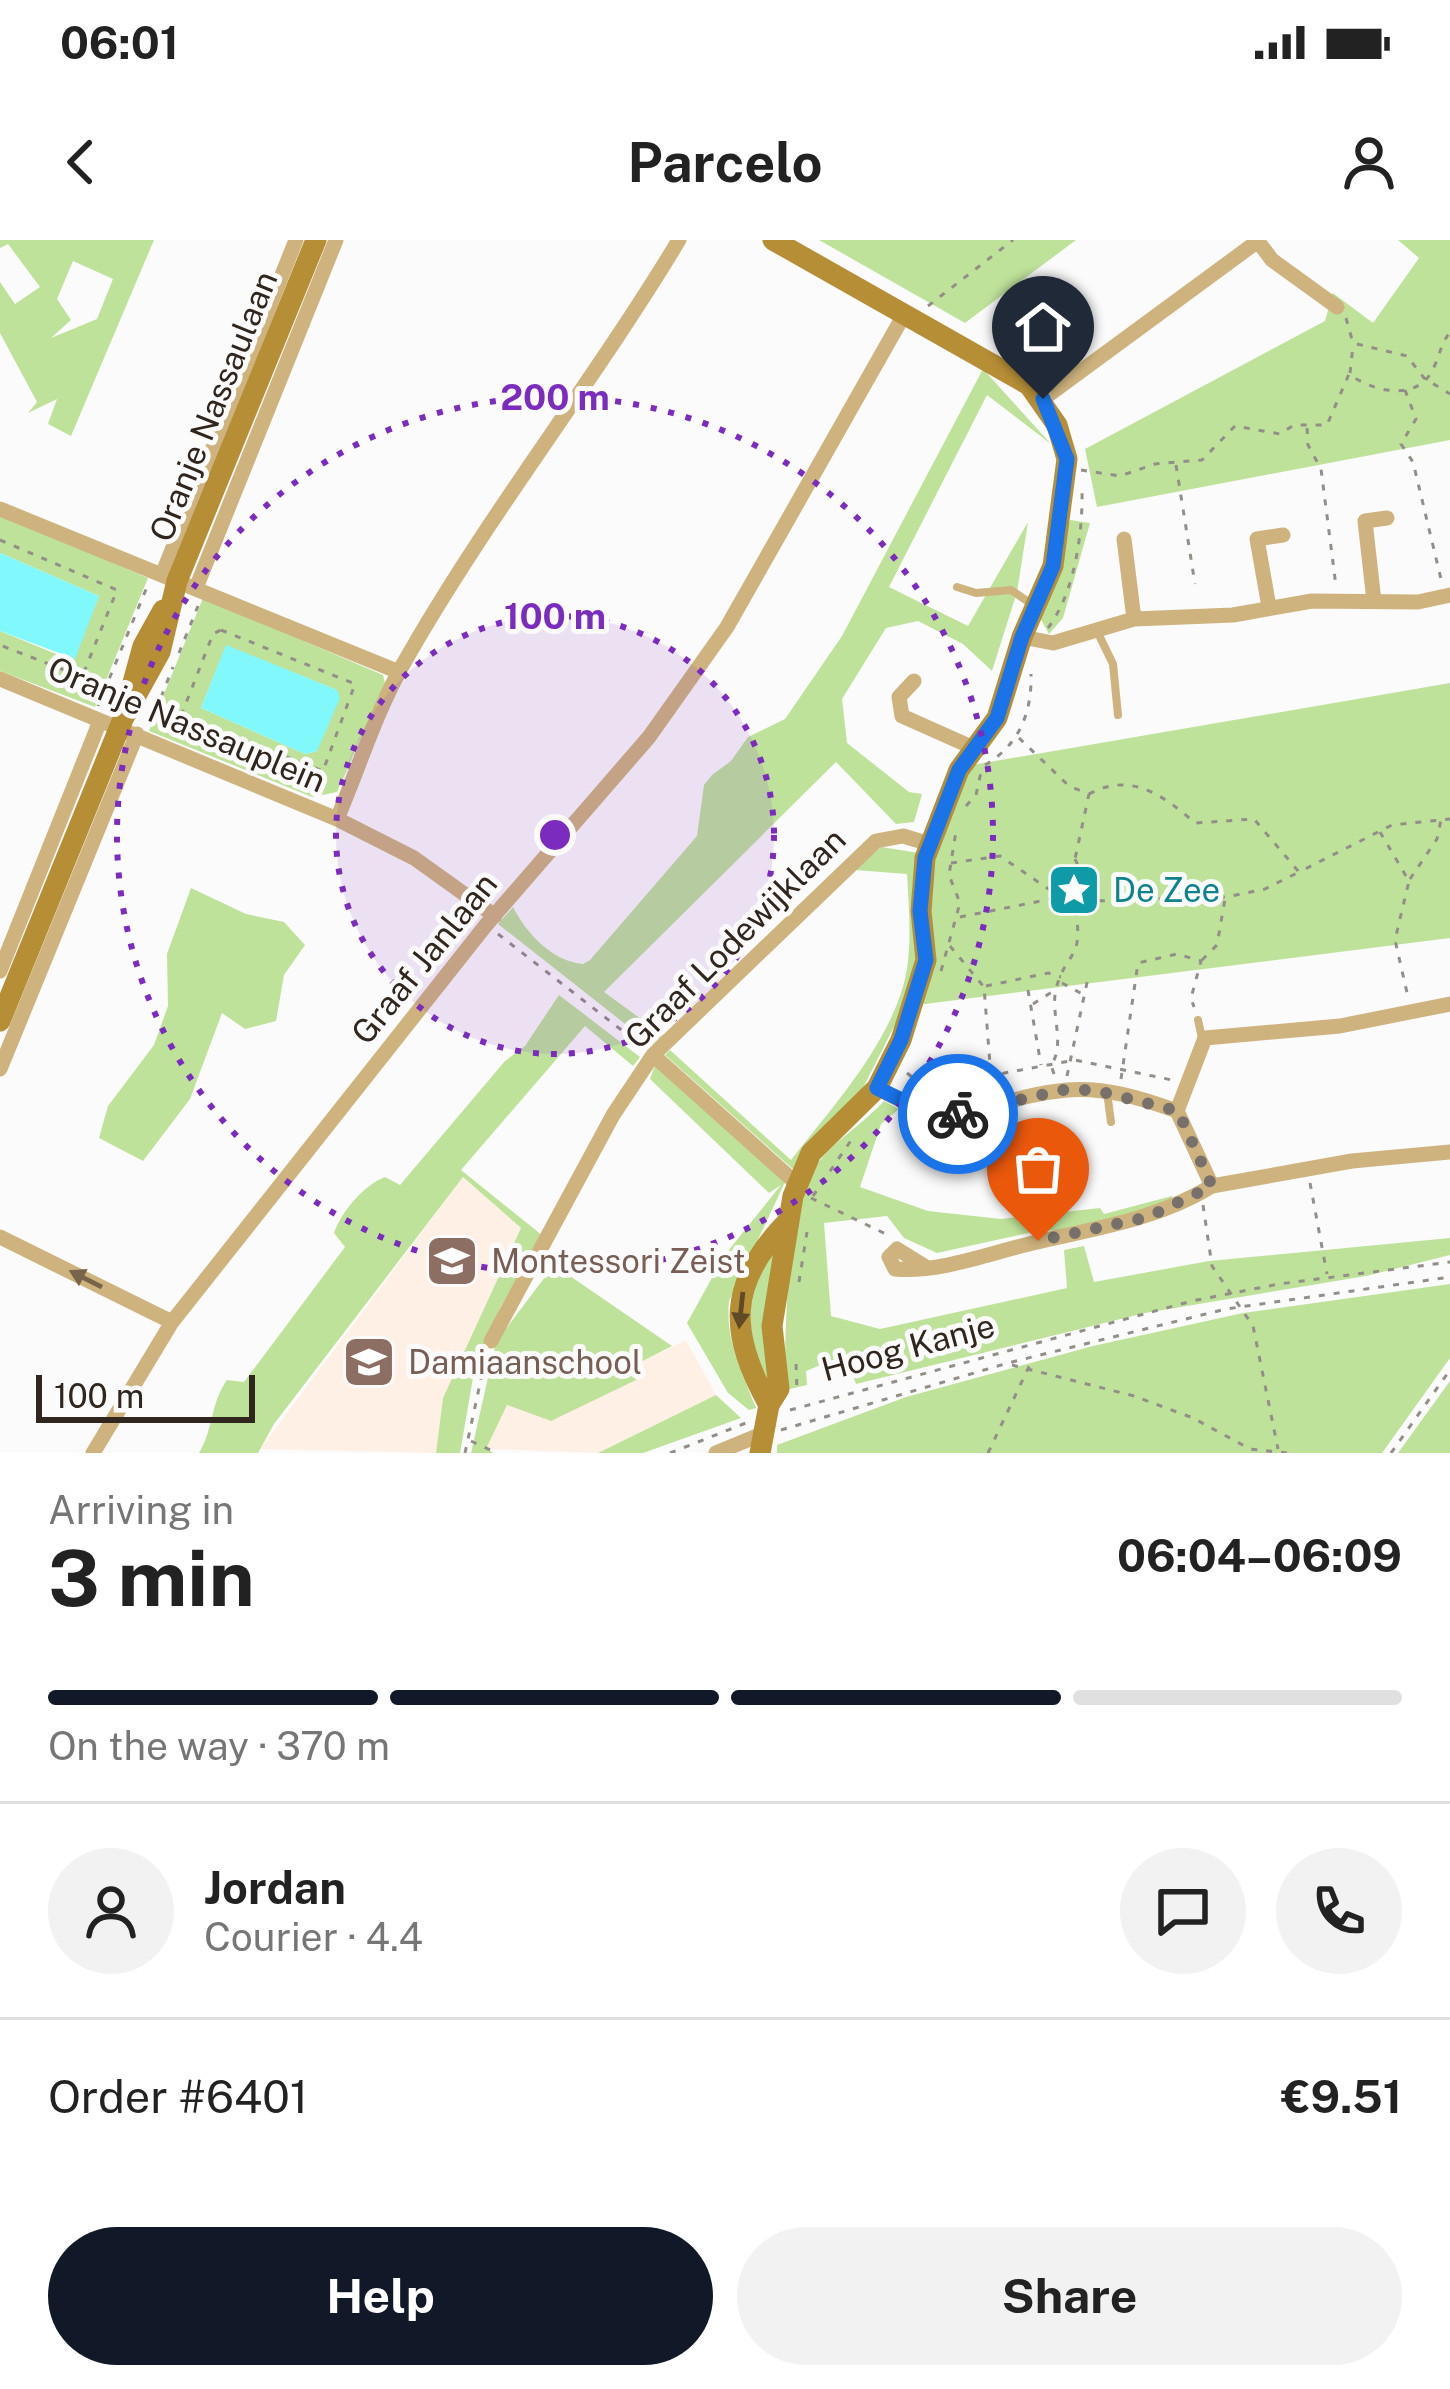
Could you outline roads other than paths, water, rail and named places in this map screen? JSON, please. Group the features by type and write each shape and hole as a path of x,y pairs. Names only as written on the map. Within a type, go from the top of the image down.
{"street":[{"name":"Oranje Nassaulaan","path":"0,971 114,725 160,652 172,583 296,240"},
{"name":"Oranje Nassaulaan","path":"172,583 316,240"},
{"name":"Oranje Nassaulaan","path":"172,583 337,240"},
{"name":"Oranje Nassauplein","path":"0,679 337,819 399,672 463,567 607,359 679,240"},
{"path":"771,1427 779,1389 772,1326 805,1191 826,1134 877,1088 901,1040 926,960 920,911 927,851 959,770 997,718 1030,639 1036,607 1053,566 1067,459 1043,399 1008,370 916,310 773,240"},
{"path":"1043,399 1257,240 1272,260 1337,307"},
{"name":"Graaf Janlaan","path":"92,1453 172,1322 491,921 649,736 727,627 916,310"},
{"path":"0,509 399,672"},
{"path":"1374,601 1365,521 1387,518"},
{"path":"1269,608 1257,539 1283,535"},
{"path":"1124,539 1134,619"},
{"path":"1030,639 1053,643 1134,619 1233,615 1312,601 1374,601 1446,588"},
{"path":"914,681 898,697 902,716 976,749"},
{"name":"Oranje Nassaulaan","path":"0,1021 114,725"},
{"name":"Oranje Nassaulaan","path":"0,1069 114,725"},
{"path":"337,819 414,858 491,921"},
{"name":"Graaf Lodewijklaan","path":"491,1341 613,1114 653,1055 876,841 903,836 927,851"},
{"path":"1207,1189 1178,1111 1190,1088 1202,1040 1340,1026 1450,1004"},
{"path":"653,1055 805,1191"},
{"path":"877,1088 937,1114 995,1109 1063,1090 1112,1092 1178,1111"},
{"path":"897,1249 889,1256 895,1269 926,1267 1109,1228 1207,1189 1307,1170 1450,1152"},
{"path":"771,1427 749,1370 739,1330 740,1304 763,1248 799,1219"},
{"path":"0,1237 172,1322"},
{"path":"716,1453 771,1427"}],"lane":[{"path":"957,587 976,593 1011,590 1036,607"},
{"path":"1097,631 1113,664 1118,716"},
{"path":"1198,1020 1202,1040"},
{"path":"1111,1122 1112,1092"}],"water":[{"path":"0,553 99,596 75,659 0,631"},
{"path":"226,645 337,690 340,698 317,751 305,754 201,708"}],"place":[{"name":"De Zee","path":"1074,890"},
{"name":"Montessori Zeist","path":"452,1261"},
{"name":"Damiaanschool","path":"369,1362"}]}
